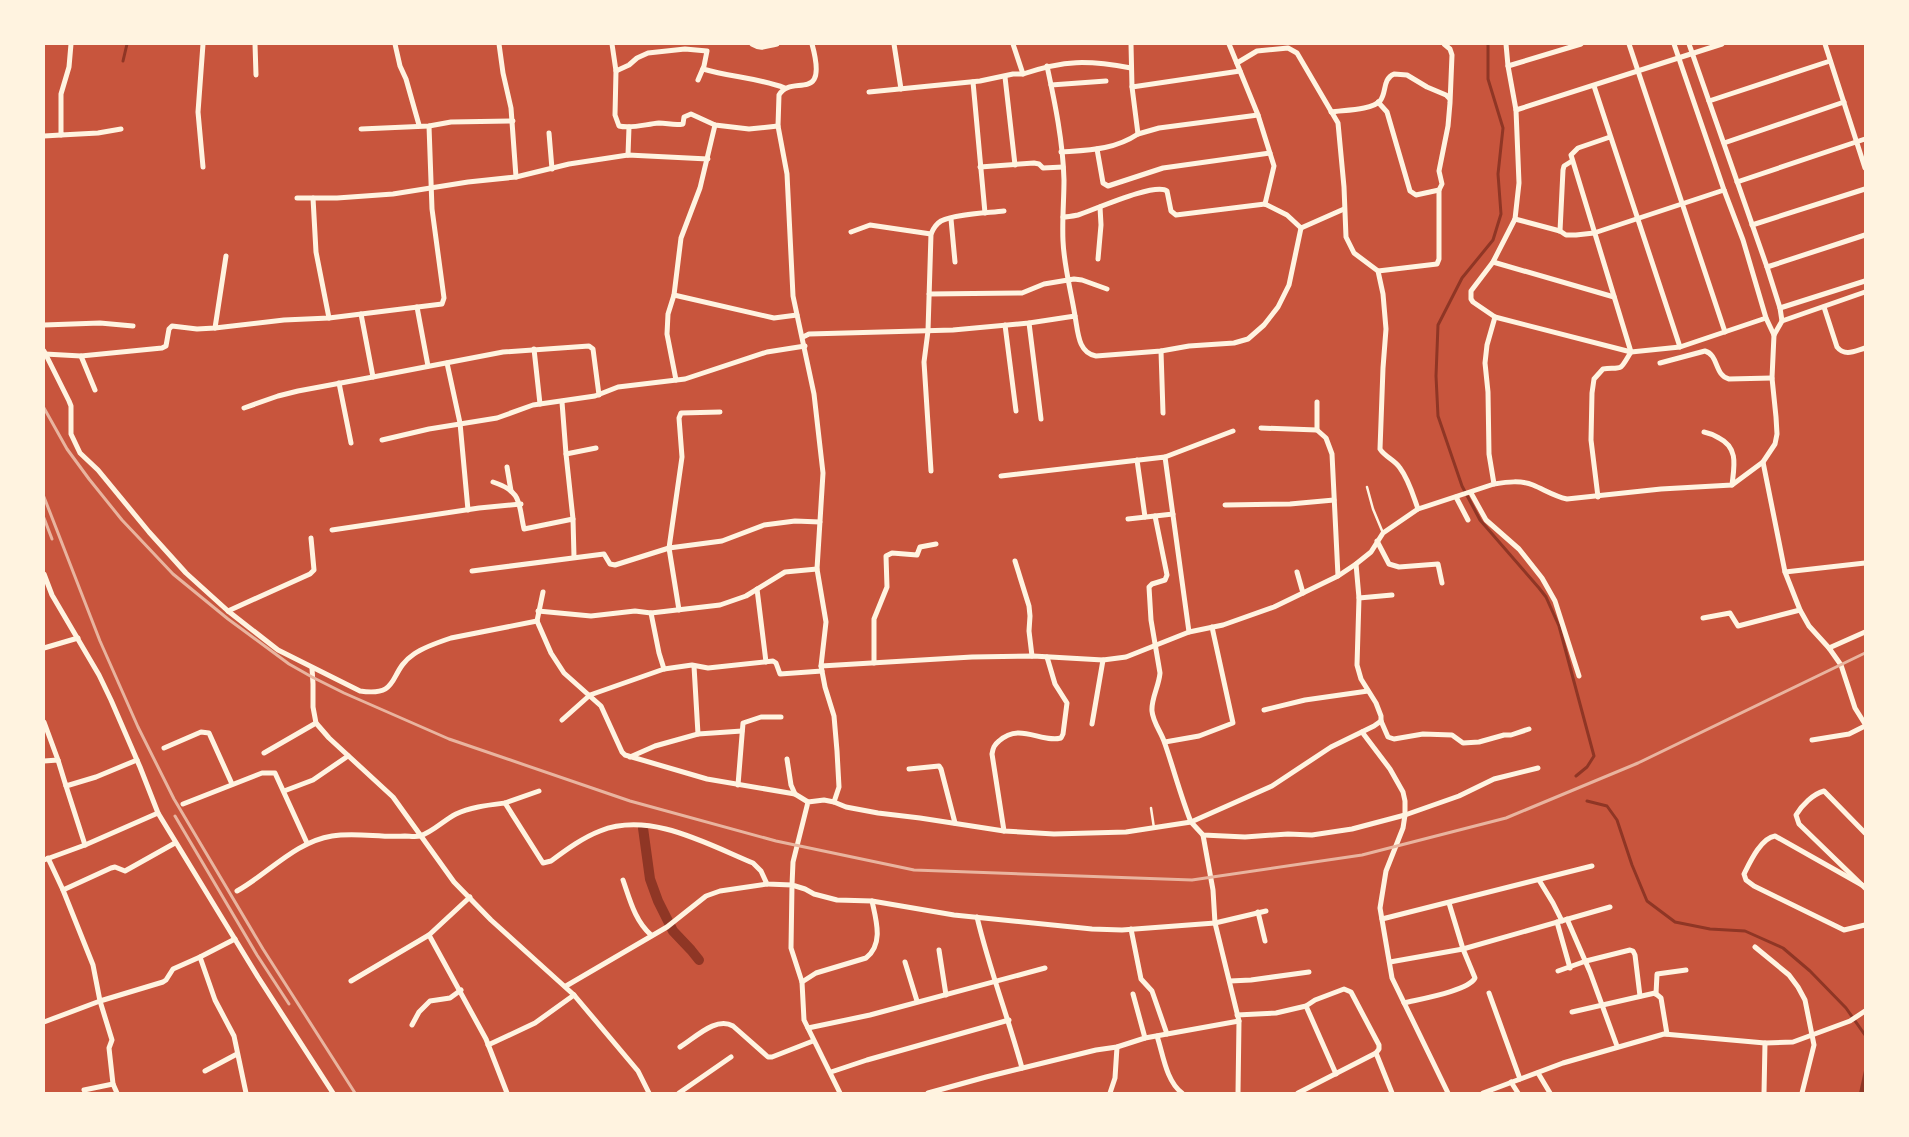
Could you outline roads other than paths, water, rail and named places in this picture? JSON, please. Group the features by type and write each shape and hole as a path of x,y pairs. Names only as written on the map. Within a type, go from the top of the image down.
{"street":[{"path":"61,135 61,94 69,67 71,44"},
{"path":"203,44 198,112 203,167"},
{"path":"255,44 256,75"},
{"path":"395,44 419,125"},
{"path":"499,44 513,121 516,177"},
{"path":"612,44 616,71 614,115 619,126 678,125 683,124 684,116 691,114 715,125 749,129 778,126"},
{"path":"752,44 759,48 777,44"},
{"path":"703,69 785,88 810,84 813,82 815,69 812,44"},
{"path":"894,44 901,89"},
{"path":"1013,44 1023,74"},
{"path":"1131,44 1132,87 1138,134"},
{"path":"1229,44 1258,114 1274,166 1265,204"},
{"path":"1378,271 1437,264 1439,259 1439,190 1442,184 1439,171 1448,126 1452,55 1450,48 1444,44"},
{"path":"1506,44 1516,110 1519,183 1515,219 1493,262 1471,291 1470,295 1473,302 1495,317 1631,352 1680,347 1766,318"},
{"path":"1508,66 1581,44"},
{"path":"1629,44 1725,332"},
{"path":"1674,44 1743,240 1766,318 1774,335"},
{"path":"562,720 590,695 664,669 694,666 708,668 775,662 780,674 874,663 972,657 1032,656 1103,660 1126,657 1189,632 1223,625 1274,607 1303,594 1338,576 1356,564 1371,552 1383,533 1418,509 1494,484 1512,482 1532,484 1556,497 1567,499 1661,489 1732,486 1763,462 1776,444 1777,434 1772,378 1774,335 1782,321 1780,308 1767,267 1689,44"},
{"path":"1516,110 1722,44"},
{"path":"1824,44 1865,168"},
{"path":"1237,63 1257,51 1288,48 1297,53 1339,128 1346,237 1354,253 1378,271 1383,294 1386,329 1380,448 1384,454 1400,467 1406,477 1418,509"},
{"path":"616,71 629,65 637,58 648,54 685,49 707,51 703,69 698,80"},
{"path":"869,92 973,82 1013,74 1023,74 1047,66 1072,62 1111,64 1131,68"},
{"path":"1710,101 1830,62"},
{"path":"1047,66 1055,100 1063,167 1063,242 1067,280 1082,348 1089,355 1102,357 1189,346 1234,343 1248,339 1264,325 1278,307 1289,285 1301,228"},
{"path":"1132,87 1240,71"},
{"path":"1331,112 1367,107 1378,102 1382,97 1387,79 1394,74 1407,75 1449,98"},
{"path":"1005,77 1015,165"},
{"path":"1051,86 1106,81"},
{"path":"973,82 985,213"},
{"path":"1594,86 1680,347"},
{"path":"785,88 779,95 778,126 786,165 791,277 814,394 823,473 817,569 826,622 821,668 834,722 839,787 834,802"},
{"path":"1378,102 1387,112 1410,191 1416,195 1439,190"},
{"path":"1724,143 1844,102"},
{"path":"1061,152 1097,149 1116,145 1138,134 1159,128 1258,114"},
{"path":"361,128 429,126 452,122 513,121"},
{"path":"676,380 667,334 668,314 674,295 682,238 700,188 715,125"},
{"path":"44,352 81,356 162,348 166,346 168,329 172,326 197,329 215,328 284,320 328,318 442,304 444,301 430,188 429,126"},
{"path":"628,155 629,127"},
{"path":"44,136 98,133 121,129"},
{"path":"549,132 552,169"},
{"path":"1598,497 1591,440 1594,379 1603,369 1621,368 1624,366 1631,352 1571,155 1578,148 1610,138"},
{"path":"1737,182 1865,139"},
{"path":"1097,149 1103,183 1108,186 1163,168 1270,153"},
{"path":"298,198 384,195 516,177 569,164 628,155 708,159"},
{"path":"1560,231 1563,170 1564,166 1572,161"},
{"path":"980,166 1039,164 1043,168 1063,167"},
{"path":"1063,217 1077,216 1160,188 1167,191 1171,211 1176,215 1265,204 1287,215 1301,228"},
{"path":"1752,225 1865,189"},
{"path":"1515,219 1560,231 1566,235 1594,233 1724,190"},
{"path":"313,198 316,252 328,318"},
{"path":"1098,260 1101,225 1100,207"},
{"path":"1301,228 1344,209"},
{"path":"932,471 924,362 928,331 931,234 934,227 940,222 1004,210"},
{"path":"951,219 955,262"},
{"path":"851,232 870,226 931,234"},
{"path":"1743,240 1755,235"},
{"path":"1767,267 1865,235"},
{"path":"215,328 226,256"},
{"path":"1493,262 1614,297"},
{"path":"929,294 1022,293 1044,284 1067,280 1082,280 1106,289"},
{"path":"1780,308 1865,281"},
{"path":"1782,321 1865,292"},
{"path":"674,295 774,318 789,318 797,315"},
{"path":"417,307 428,366"},
{"path":"1824,307 1840,351 1846,353 1865,348"},
{"path":"361,314 373,377"},
{"path":"803,337 809,334 928,331 1029,323 1075,316"},
{"path":"1494,484 1489,454 1488,392 1485,363 1487,344 1495,317"},
{"path":"44,324 100,323 133,326"},
{"path":"1029,323 1041,419"},
{"path":"1005,325 1016,411"},
{"path":"244,408 278,396 503,352 589,346 593,349 599,395"},
{"path":"382,440 460,423 497,418 533,405 599,395 618,387 685,379 767,352 805,346"},
{"path":"534,349 540,404"},
{"path":"1161,351 1163,413"},
{"path":"1660,363 1705,351 1710,352 1720,374 1724,377 1729,379 1772,378"},
{"path":"44,352 69,400 72,434 80,453 98,470 186,573 228,611 278,650 360,691 376,693 384,691 390,686 399,669 413,654 439,642 450,638 537,621"},
{"path":"81,356 95,390"},
{"path":"447,363 460,423 468,510"},
{"path":"339,383 351,443"},
{"path":"562,402 573,520 574,557"},
{"path":"1317,402 1317,430"},
{"path":"680,610 669,548 682,457 678,418 681,413 720,412"},
{"path":"1262,428 1317,430 1326,438 1332,454 1338,576"},
{"path":"1001,476 1165,457 1233,431"},
{"path":"1704,432 1730,445 1735,460 1732,486"},
{"path":"566,454 596,448"},
{"path":"1165,457 1189,632"},
{"path":"1137,460 1145,517"},
{"path":"1763,462 1785,572 1800,610 1809,626 1830,648 1841,665 1855,708 1865,725 1849,734 1812,740"},
{"path":"508,467 511,491"},
{"path":"493,482 511,491 521,504 520,512 524,529 573,520"},
{"path":"1467,494 1486,520 1519,549 1542,578 1555,601 1579,676"},
{"path":"1456,498 1468,520"},
{"path":"1225,505 1290,504 1334,500"},
{"path":"332,530 521,504"},
{"path":"1128,519 1173,512"},
{"path":"1155,516 1166,575 1165,580 1152,584 1149,587 1155,646 1160,673 1152,706 1152,714 1165,742 1177,785 1192,822 1202,835 1211,877 1215,922 1239,1021 1238,1093"},
{"path":"472,571 604,554 610,564 615,565 669,548 722,541 754,529 788,521 820,522"},
{"path":"228,611 310,574 314,570 311,538"},
{"path":"1377,541 1389,564 1399,567 1438,564 1442,583"},
{"path":"874,663 874,619 887,587 886,556 892,553 917,554 920,547 936,544"},
{"path":"1015,561 1029,606 1032,656"},
{"path":"1785,572 1865,563"},
{"path":"1356,564 1359,598 1358,674 1379,710 1381,721 1388,737 1394,738 1423,734 1452,735 1460,742 1485,742 1529,728"},
{"path":"538,611 591,616 635,611 652,613 720,605 746,596 785,572 817,569"},
{"path":"1297,572 1303,594"},
{"path":"44,574 52,595 99,675 137,760 158,813 333,1093"},
{"path":"757,589 766,662"},
{"path":"543,592 537,621 551,653 564,673 601,706 622,752 629,757 708,779 795,794 808,802 824,800 846,807 878,813 1004,831 1054,834 1126,832 1192,822 1272,786 1331,747 1381,721"},
{"path":"1359,598 1392,596"},
{"path":"1703,618 1730,613 1738,626 1800,610"},
{"path":"652,613 664,669"},
{"path":"1165,742 1198,736 1233,723 1212,627"},
{"path":"1830,648 1865,632"},
{"path":"44,648 78,638"},
{"path":"1004,831 992,754 993,748 1003,737 1016,733 1057,739 1061,738 1063,734 1067,703 1056,684 1047,657"},
{"path":"1092,724 1103,660"},
{"path":"694,666 698,734"},
{"path":"312,668 312,707 316,723 328,738 386,789 445,872 491,920 566,986 638,1071 649,1093"},
{"path":"1264,710 1323,696 1368,691"},
{"path":"738,785 743,723 760,717 781,717"},
{"path":"44,722 85,845"},
{"path":"264,754 316,723"},
{"path":"629,757 656,746 698,734 742,731"},
{"path":"164,748 201,732 209,733 232,784"},
{"path":"1362,732 1390,769 1403,792 1405,815 1403,828 1386,870 1380,908 1390,962 1396,987 1448,1093"},
{"path":"284,791 313,780 348,756"},
{"path":"44,761 58,760"},
{"path":"66,786 96,777 137,760"},
{"path":"787,760 791,785 795,794"},
{"path":"909,769 939,766 955,823"},
{"path":"1202,835 1230,838 1288,834 1312,835 1352,829 1405,815 1459,796 1494,779 1538,768"},
{"path":"183,804 232,784 269,772 275,773 307,843"},
{"path":"237,892 307,843 334,835 420,836 461,812 504,802 539,791"},
{"path":"1864,887 1799,824 1796,820 1796,815 1815,795 1824,791 1865,833"},
{"path":"504,802 543,863 551,861 599,831 614,826 642,824 681,834 753,863 767,884"},
{"path":"808,802 793,862 792,948 802,982 804,1020 840,1093"},
{"path":"118,1093 113,1084 110,1048 112,1040 100,1001 93,965 63,890 46,859 85,845 158,813"},
{"path":"1864,887 1775,836 1769,837 1764,842 1744,874 1746,880 1754,886 1844,930 1865,925"},
{"path":"63,890 111,868 115,867 125,871 176,843"},
{"path":"1382,920 1592,866"},
{"path":"623,880 637,918 644,929 651,935"},
{"path":"1539,880 1586,961 1617,1046"},
{"path":"566,986 667,927 706,896 720,891 767,884 792,885 826,898 872,901 977,917 1082,928 1130,929 1215,922 1266,910"},
{"path":"351,981 429,935 470,897"},
{"path":"802,982 816,973 866,958 872,954 876,949 877,936 872,901"},
{"path":"1404,1003 1462,987 1475,978 1463,949 1449,903"},
{"path":"1390,962 1463,949 1610,907"},
{"path":"1258,912 1265,941"},
{"path":"977,917 1022,1068"},
{"path":"1562,921 1570,968"},
{"path":"1130,929 1141,979 1152,991 1167,1034"},
{"path":"429,935 461,990 488,1045 507,1093"},
{"path":"44,1022 100,1001 166,980 173,969 235,939"},
{"path":"1755,947 1789,975 1805,1000 1813,1052 1802,1093"},
{"path":"939,950 946,995"},
{"path":"1558,971 1586,961 1630,950 1635,954 1640,996"},
{"path":"200,957 216,1000 234,1036 246,1093"},
{"path":"905,962 918,1002"},
{"path":"808,1028 855,1019 1045,968"},
{"path":"1656,994 1657,974 1686,970"},
{"path":"1230,981 1309,972"},
{"path":"1237,1015 1276,1013 1306,1006 1315,1000 1344,989 1351,992 1379,1045 1379,1050 1298,1093"},
{"path":"412,1025 419,1012 430,1001 450,998 461,990"},
{"path":"1489,993 1520,1079"},
{"path":"1572,1012 1648,993 1656,994 1660,998 1667,1034"},
{"path":"1133,994 1145,1038"},
{"path":"488,1045 535,1023 574,995"},
{"path":"1306,1006 1336,1074"},
{"path":"1483,1093 1617,1046 1667,1034 1765,1043 1793,1042 1850,1021 1865,1011"},
{"path":"831,1072 1009,1020"},
{"path":"928,1093 1022,1068 1096,1050 1117,1047 1145,1038 1239,1021"},
{"path":"680,1047 720,1023 733,1026 768,1057 813,1041"},
{"path":"1157,1036 1175,1088 1182,1093"},
{"path":"1764,1093 1765,1043"},
{"path":"1110,1093 1115,1078 1117,1047"},
{"path":"1376,1053 1392,1093"},
{"path":"205,1070 237,1054"},
{"path":"679,1093 731,1057"},
{"path":"1538,1073 1550,1093"},
{"path":"1511,1082 1518,1093"},
{"path":"84,1090 113,1084"}],"lane":[{"path":"1367,487 1373,509 1383,533"},
{"path":"1151,808 1154,828"}],"waterway":[{"path":"123,61 127,44"},
{"path":"1488,44 1488,79 1503,128 1498,174 1501,214 1493,240 1462,278 1438,325 1436,376 1438,416 1462,486 1480,520 1546,597 1559,626 1594,756 1587,767 1576,776"},
{"path":"1587,801 1607,806 1617,820 1632,865 1647,901 1675,922 1710,929 1745,931 1783,948 1810,971 1846,1008 1865,1035"},
{"path":"643,828 650,879 658,901 673,931 699,960"}],"railway":[{"path":"44,408 67,449 89,479 122,520 173,574 228,619 289,664 312,677 449,739 630,801 776,841 914,870 1192,880 1362,855 1506,818 1638,763 1865,653"},
{"path":"44,497 100,641 138,727 174,799 263,949 355,1093"},
{"path":"44,518 52,539"},
{"path":"175,816 257,955 289,1004"}]}
